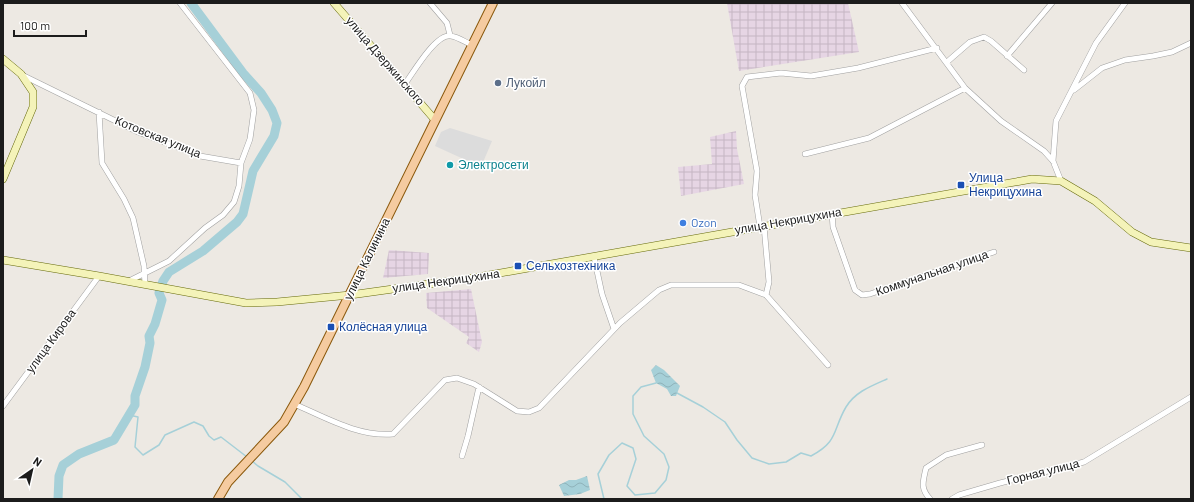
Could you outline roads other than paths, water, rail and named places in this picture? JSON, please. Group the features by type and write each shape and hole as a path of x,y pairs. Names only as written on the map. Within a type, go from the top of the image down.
{"main road":[{"name":"улица Калинина","path":"218,499 228,482 253,453 284,422 304,387 493,3"}],"street":[{"path":"129,281 169,261 205,228 223,215 234,202 239,186 241,163 250,139 254,110 250,93 180,3"},
{"name":"улица Дзержинского","path":"334,3 435,120"},
{"path":"430,3 447,23 450,35"},
{"path":"902,3 937,48 965,88 1001,122 1044,152 1053,161 1061,181 1095,201 1132,232 1151,242 1191,248"},
{"path":"1007,56 1052,3"},
{"path":"1053,161 1056,121 1096,43 1126,3"},
{"path":"405,84 433,45 441,38 450,35 472,45"},
{"path":"947,62 970,42 984,37 991,41 1024,70"},
{"path":"1071,92 1102,68 1125,60 1172,52 1191,44"},
{"path":"766,295 769,282 762,226 755,195 757,170 742,86 747,77 780,73 811,76 858,68 937,48"},
{"name":"Котовская улица","path":"3,59 21,74 138,132 200,156 241,163"},
{"name":"Котовская улица","path":"3,179 33,107 33,92 21,74"},
{"path":"805,154 869,138 965,88"},
{"name":"Котовская улица","path":"99,112 102,163 124,199 133,218 147,285"},
{"name":"улица Некрицухина","path":"147,285 246,303 277,302 350,295 472,278 1032,179 1061,181"},
{"name":"Коммунальная улица","path":"832,214 833,227 855,290 862,295 870,294 994,252"},
{"path":"594,257 602,294 614,329"},
{"path":"3,260 147,285"},
{"name":"улица Кирова","path":"4,403 99,276"},
{"path":"294,404 361,432 380,435 393,434 445,380 458,378 479,387 517,411 529,412 539,408 614,329 659,290 671,285 739,285 766,295 828,365"},
{"path":"462,456 479,387"},
{"name":"Горная улица","path":"952,499 959,495 1000,483 1084,462 1191,397"},
{"path":"930,499 925,493 922,484 926,468 946,455 982,446"}],"water":[{"path":"656,365 664,370 680,386 676,396 671,396 667,389 656,383 651,370"},
{"path":"587,476 590,490 580,494 564,496 559,485 569,480 576,480"}],"waterway":[{"path":"58,499 59,476 63,465 79,454 114,440 135,405 135,396 145,367 150,343 149,336 155,324 162,300 159,293 163,281 169,272 203,251 237,222 243,214 253,171 274,136 277,123 272,110 261,93 243,73 191,3"},
{"path":"677,393 703,407 725,422 737,440 752,458 769,464 786,462 801,453 811,456 820,451 831,440 846,407 854,397 864,390 887,379"},
{"path":"604,499 598,474 609,455 622,443 633,448 636,459 627,486 635,495 655,493 666,480 669,467 664,454 644,436 633,414 633,396 641,387 656,383"},
{"path":"129,415 138,417 135,447 143,455 159,445 165,435 194,422 203,426 209,436 214,440 221,437 247,457"},
{"path":"252,461 285,482 302,499"}],"place":[{"name":"Лукойл","path":"498,83"},
{"name":"Электросети","path":"450,165"},
{"name":"Улица Некрицухина","path":"961,185"},
{"name":"Ozon","path":"683,223"},
{"name":"Сельхозтехника","path":"518,266"},
{"name":"Колёсная улица","path":"331,327"}]}
